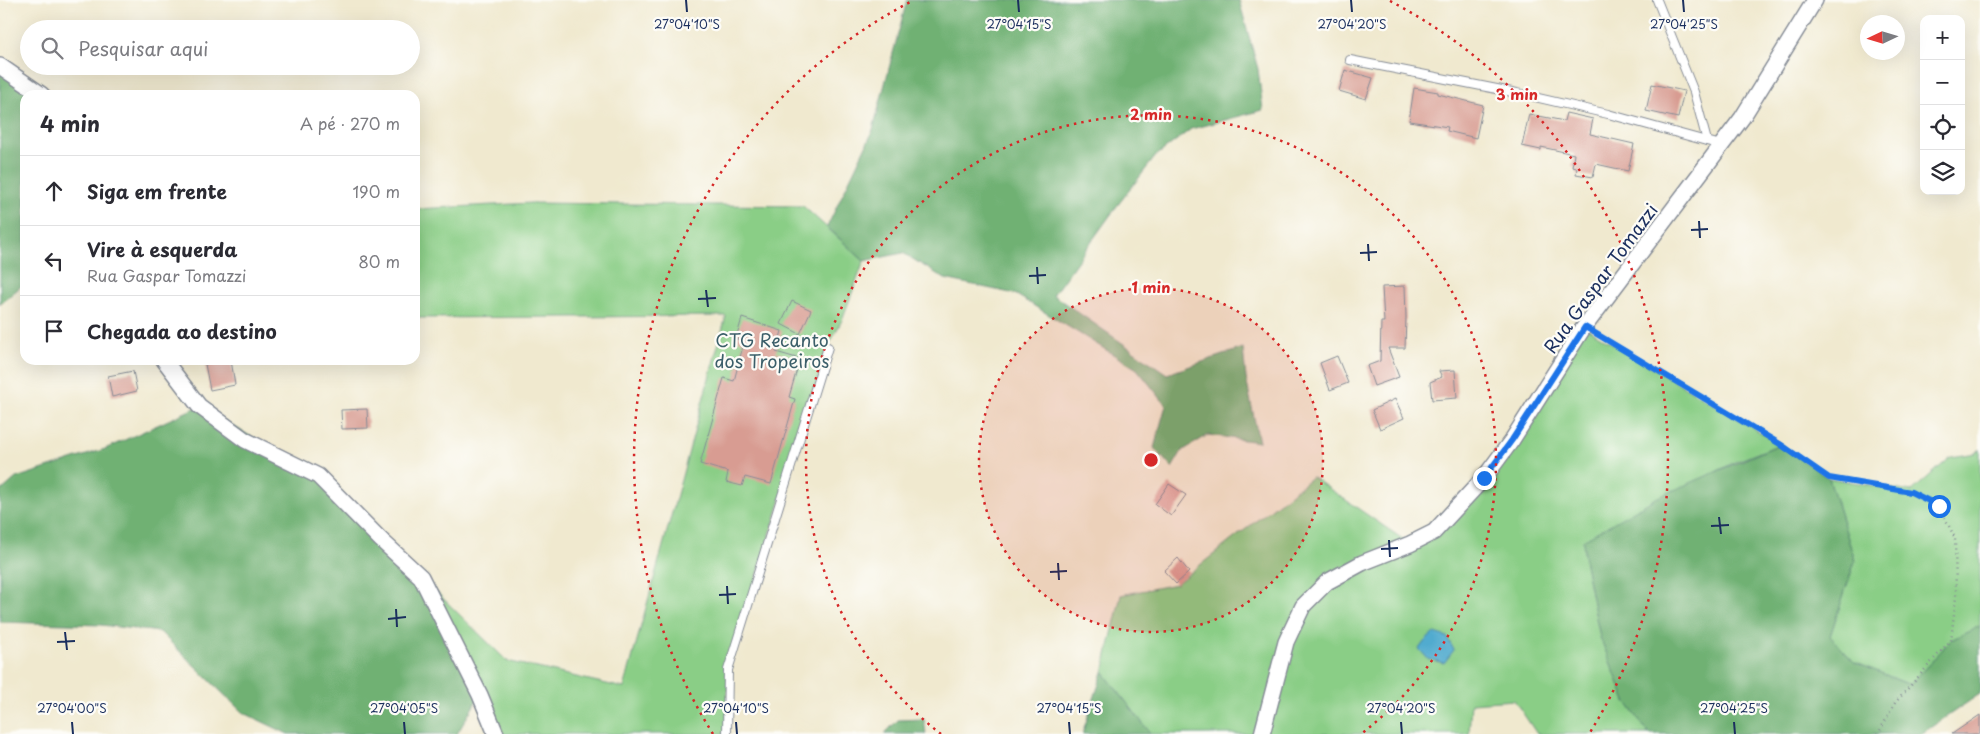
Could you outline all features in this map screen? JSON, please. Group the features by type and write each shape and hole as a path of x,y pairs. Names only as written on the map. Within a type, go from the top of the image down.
{"street":[{"name":"Rua Gaspar Tomazzi","path":"1262,734 1286,642 1303,606 1327,582 1362,563 1410,544 1434,532 1484,478 1512,440 1585,327 1714,143 1742,118 1815,0"},
{"path":"0,66 35,90"},
{"path":"168,365 199,406 245,440 318,476 381,540 421,577 480,695 496,734"}],"lane":[{"path":"1657,0 1714,143"},
{"path":"1350,60 1517,93 1608,114 1714,143"},
{"path":"727,734 728,670 828,347"}],"path":[{"path":"1585,327 1780,444 1829,478 1911,492 1939,506 1955,538 1956,597 1951,640 1895,703 1878,734"}],"green space":[{"path":"907,0 1239,0 1258,69 1263,110 1191,129 1156,156 1117,206 1053,295 1167,374 1243,348 1246,378 1259,442 1208,435 1182,451 1172,468 1154,448 1166,405 1137,369 1015,294 945,279 903,253 864,261 827,227 872,133"},
{"path":"0,66 35,90 20,90 20,287 0,304"},
{"path":"532,203 803,206 864,261 842,320 828,347 728,670 727,734 496,734 421,577 507,661 624,688 726,316 420,318 420,209"},
{"path":"1585,327 1780,444 1735,462 1583,540 1585,564 1600,637 1626,701 1649,734 1537,734 1514,700 1471,703 1469,734 1151,734 1103,672 1121,595 1176,584 1312,477 1410,544 1449,518"},
{"path":"199,406 318,476 421,577 480,695 457,734 288,734 242,712 160,632 101,625 0,622 0,492 16,478 105,449"},
{"path":"1780,444 1829,478 1855,561 1830,636 1854,662 1910,685 1951,640 1980,626 1980,694 1921,734 1649,734 1626,701 1600,637 1585,564 1583,540 1658,497"},
{"path":"1980,449 1980,626 1951,640 1910,685 1854,662 1830,636 1855,561 1829,478 1911,492 1951,457 1976,453"},
{"path":"1103,672 1151,734 1082,734"},
{"path":"924,719 926,734 884,734 898,720"}],"water":[{"path":"1434,633 1447,637 1454,650 1444,663 1428,659 1419,649"}],"building":[{"path":"1345,70 1373,78 1366,99 1339,91"},
{"path":"1652,84 1684,91 1678,118 1646,111"},
{"path":"1414,88 1438,92 1438,94 1483,105 1476,138 1447,131 1448,127 1409,121"},
{"path":"1566,113 1593,119 1590,134 1634,144 1628,171 1596,164 1593,177 1576,174 1577,168 1572,167 1574,154 1541,147 1541,150 1522,146 1529,114 1564,121"},
{"path":"1405,286 1405,348 1388,348 1399,377 1374,386 1367,366 1380,361 1381,322 1384,322 1382,287"},
{"path":"792,301 811,310 800,334 781,324"},
{"name":"CTG Recanto dos Tropeiros","path":"742,318 782,331 776,352 800,359 789,397 795,399 771,484 745,477 742,486 726,482 728,472 700,464 724,378 734,381 744,342 736,339"},
{"path":"1337,356 1348,383 1330,390 1320,363"},
{"path":"205,365 232,365 235,385 210,390"},
{"path":"1455,370 1457,398 1432,400 1430,382 1442,377 1439,371"},
{"path":"133,371 137,391 112,397 108,376"},
{"path":"1395,399 1404,418 1380,429 1372,410"},
{"path":"367,409 368,428 342,429 341,410"},
{"path":"1169,484 1186,495 1171,516 1155,504"},
{"path":"1178,558 1189,572 1176,584 1164,571"},
{"path":"1980,715 1980,734 1952,734"}],"route":[{"path":"1484,478 1512,440 1585,327 1780,444 1829,478 1911,492 1939,506"}]}
